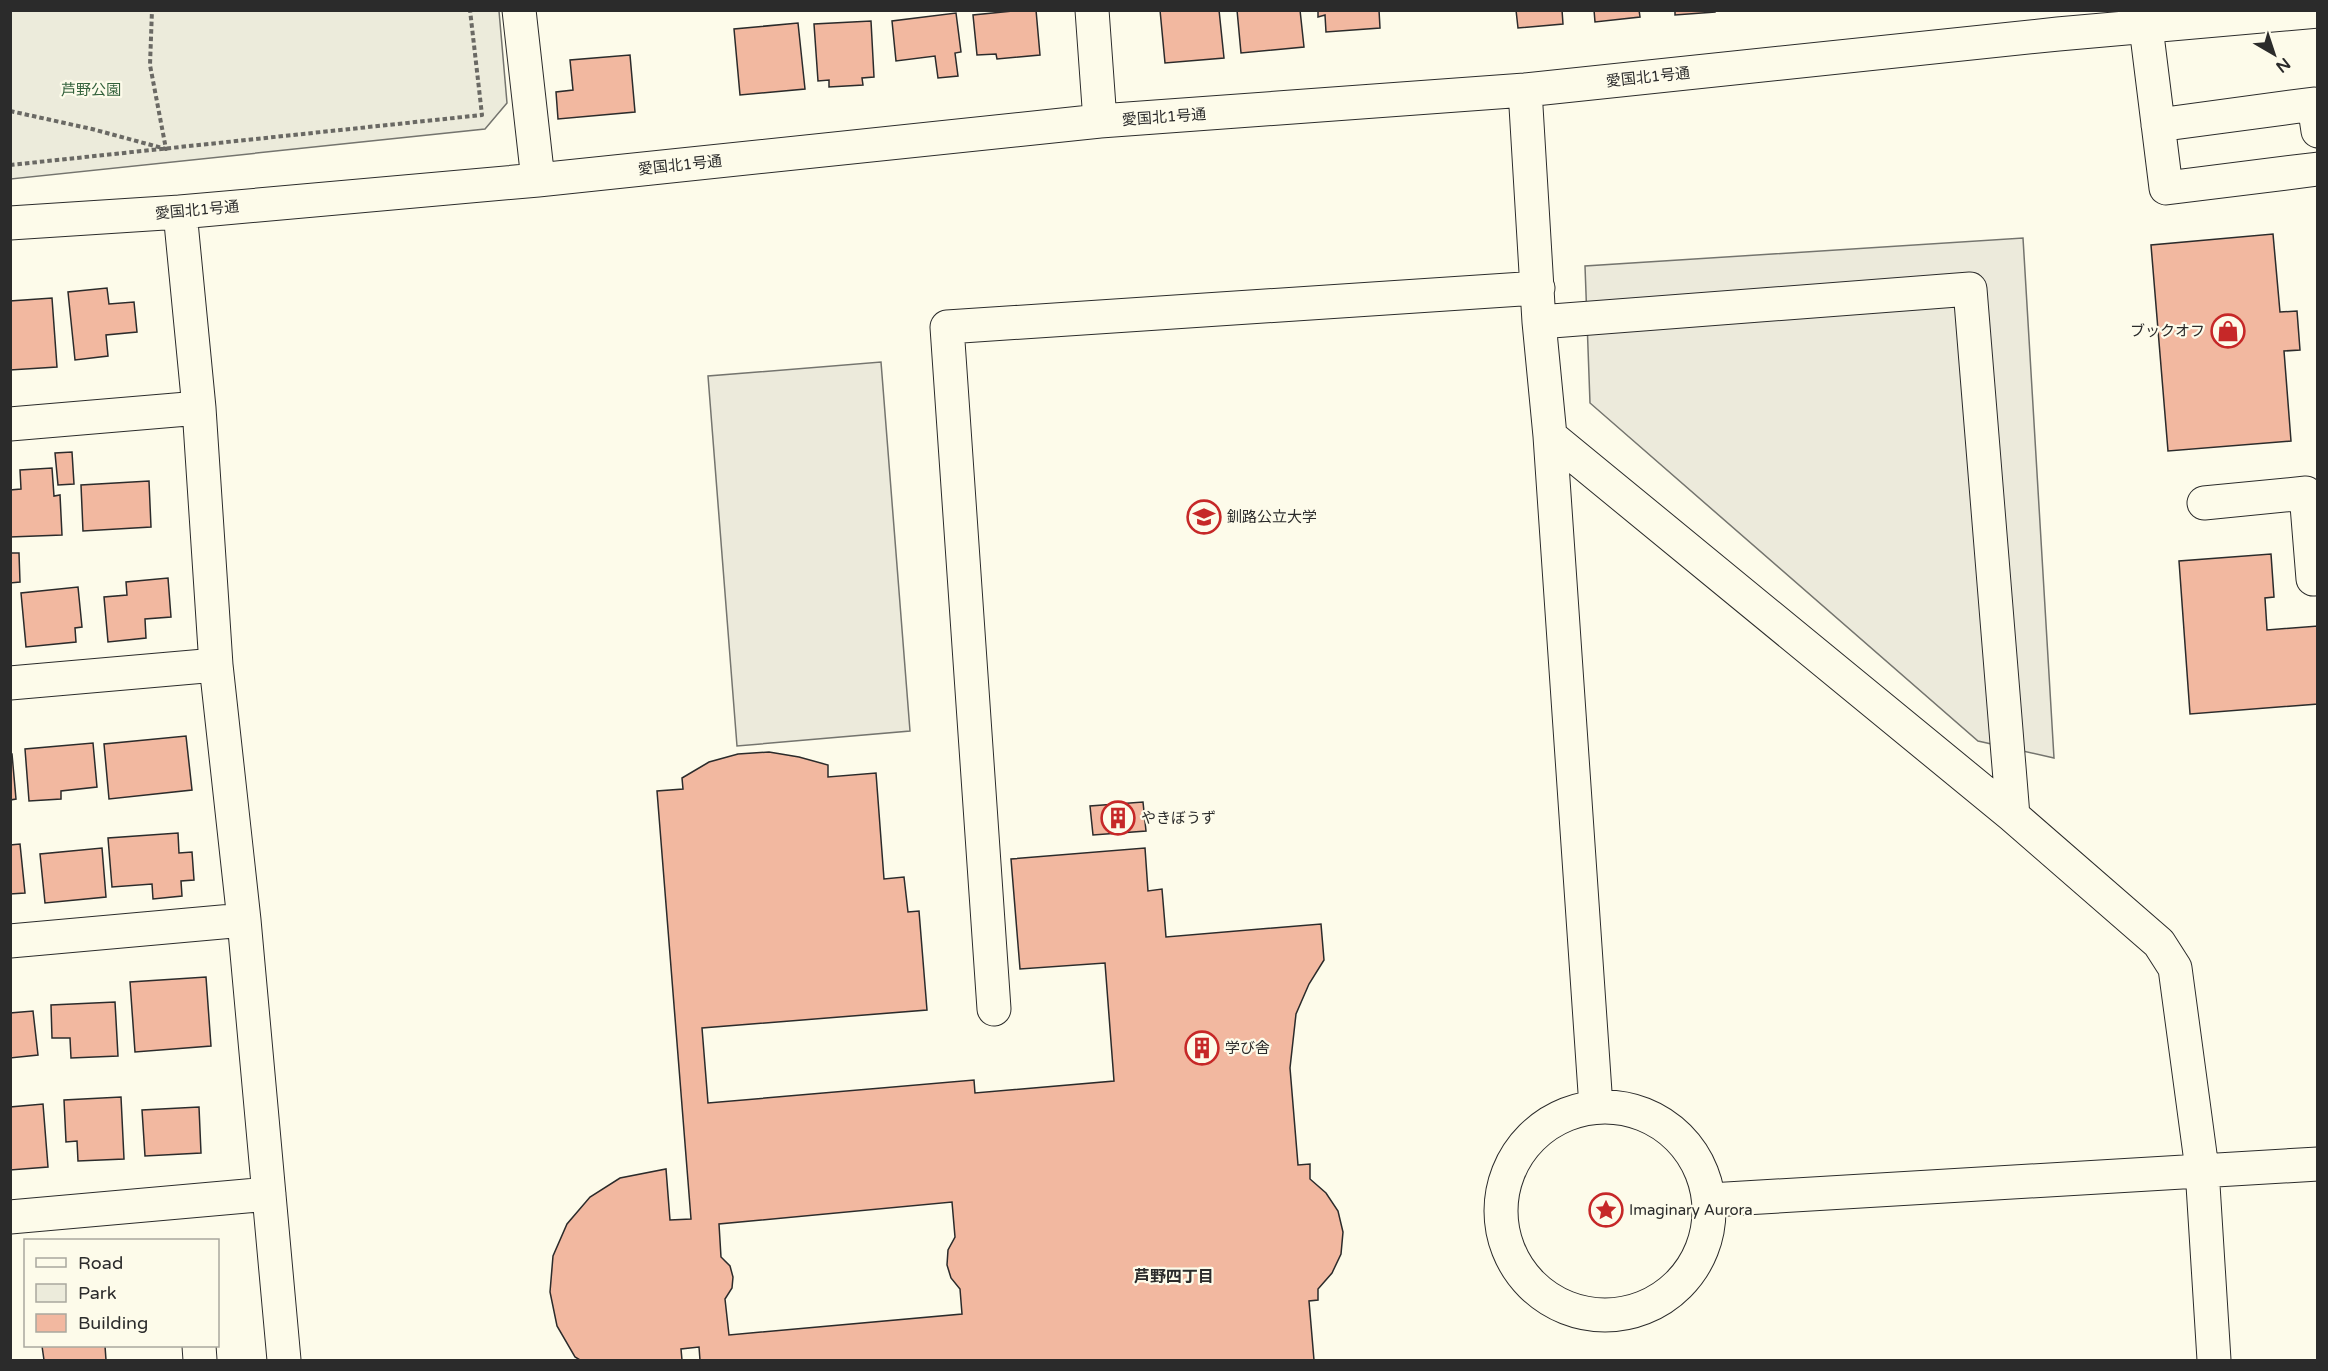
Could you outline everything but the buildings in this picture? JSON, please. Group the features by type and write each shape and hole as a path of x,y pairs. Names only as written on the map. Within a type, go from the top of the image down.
{"street":[{"path":"519,10 538,180"},
{"path":"1092,10 1100,121"},
{"name":"愛国北1号通","path":"10,223 180,212 538,180 1100,121 1525,90 2056,22 2146,27 2318,11"},
{"path":"2146,27 2166,188 2318,169"},
{"path":"1525,90 1539,322 1550,436 1596,1107"},
{"path":"2158,125 2314,104 2318,131"},
{"path":"180,212 199,408 216,665 244,920 284,1360"},
{"path":"994,1009 947,327 1538,288"},
{"path":"1539,322 1970,289 2013,816"},
{"path":"10,424 199,408"},
{"path":"1550,436 2013,816 2159,943 2175,968 2202,1169 2214,1360"},
{"path":"2204,503 2306,494 2313,579 2318,578"},
{"path":"10,683 216,665"},
{"path":"10,941 244,920"},
{"path":"1596,1107 1643,1113 1674,1132 1701,1167 1710,1200 1704,1246 1681,1284 1646,1309 1603,1316 1563,1308 1532,1287 1512,1259 1501,1220 1504,1186 1526,1143 1555,1119 1596,1107"},
{"path":"1710,1200 2202,1169 2318,1164"},
{"path":"10,1217 268,1194"}],"path":[{"path":"152,10 150,65 166,149"},
{"path":"10,165 482,115 470,10"},
{"path":"10,111 92,129 166,149"}],"green space":[{"name":"芦野公園","path":"10,11 499,11 507,103 485,129 11,179"}],"shaded area":[{"path":"2023,238 2054,758 1978,741 1590,403 1585,266"},
{"path":"881,362 910,731 737,746 708,376"}],"place":[{"name":"ブックオフ","path":"2228,331"},
{"name":"釧路公立大学","path":"1204,517"},
{"name":"やきぼうず","path":"1118,818"},
{"name":"学び舎","path":"1202,1048"},
{"name":"Imaginary Aurora","path":"1606,1210"}],"district":[{"name":"芦野四丁目","path":"1174,1277"}]}
